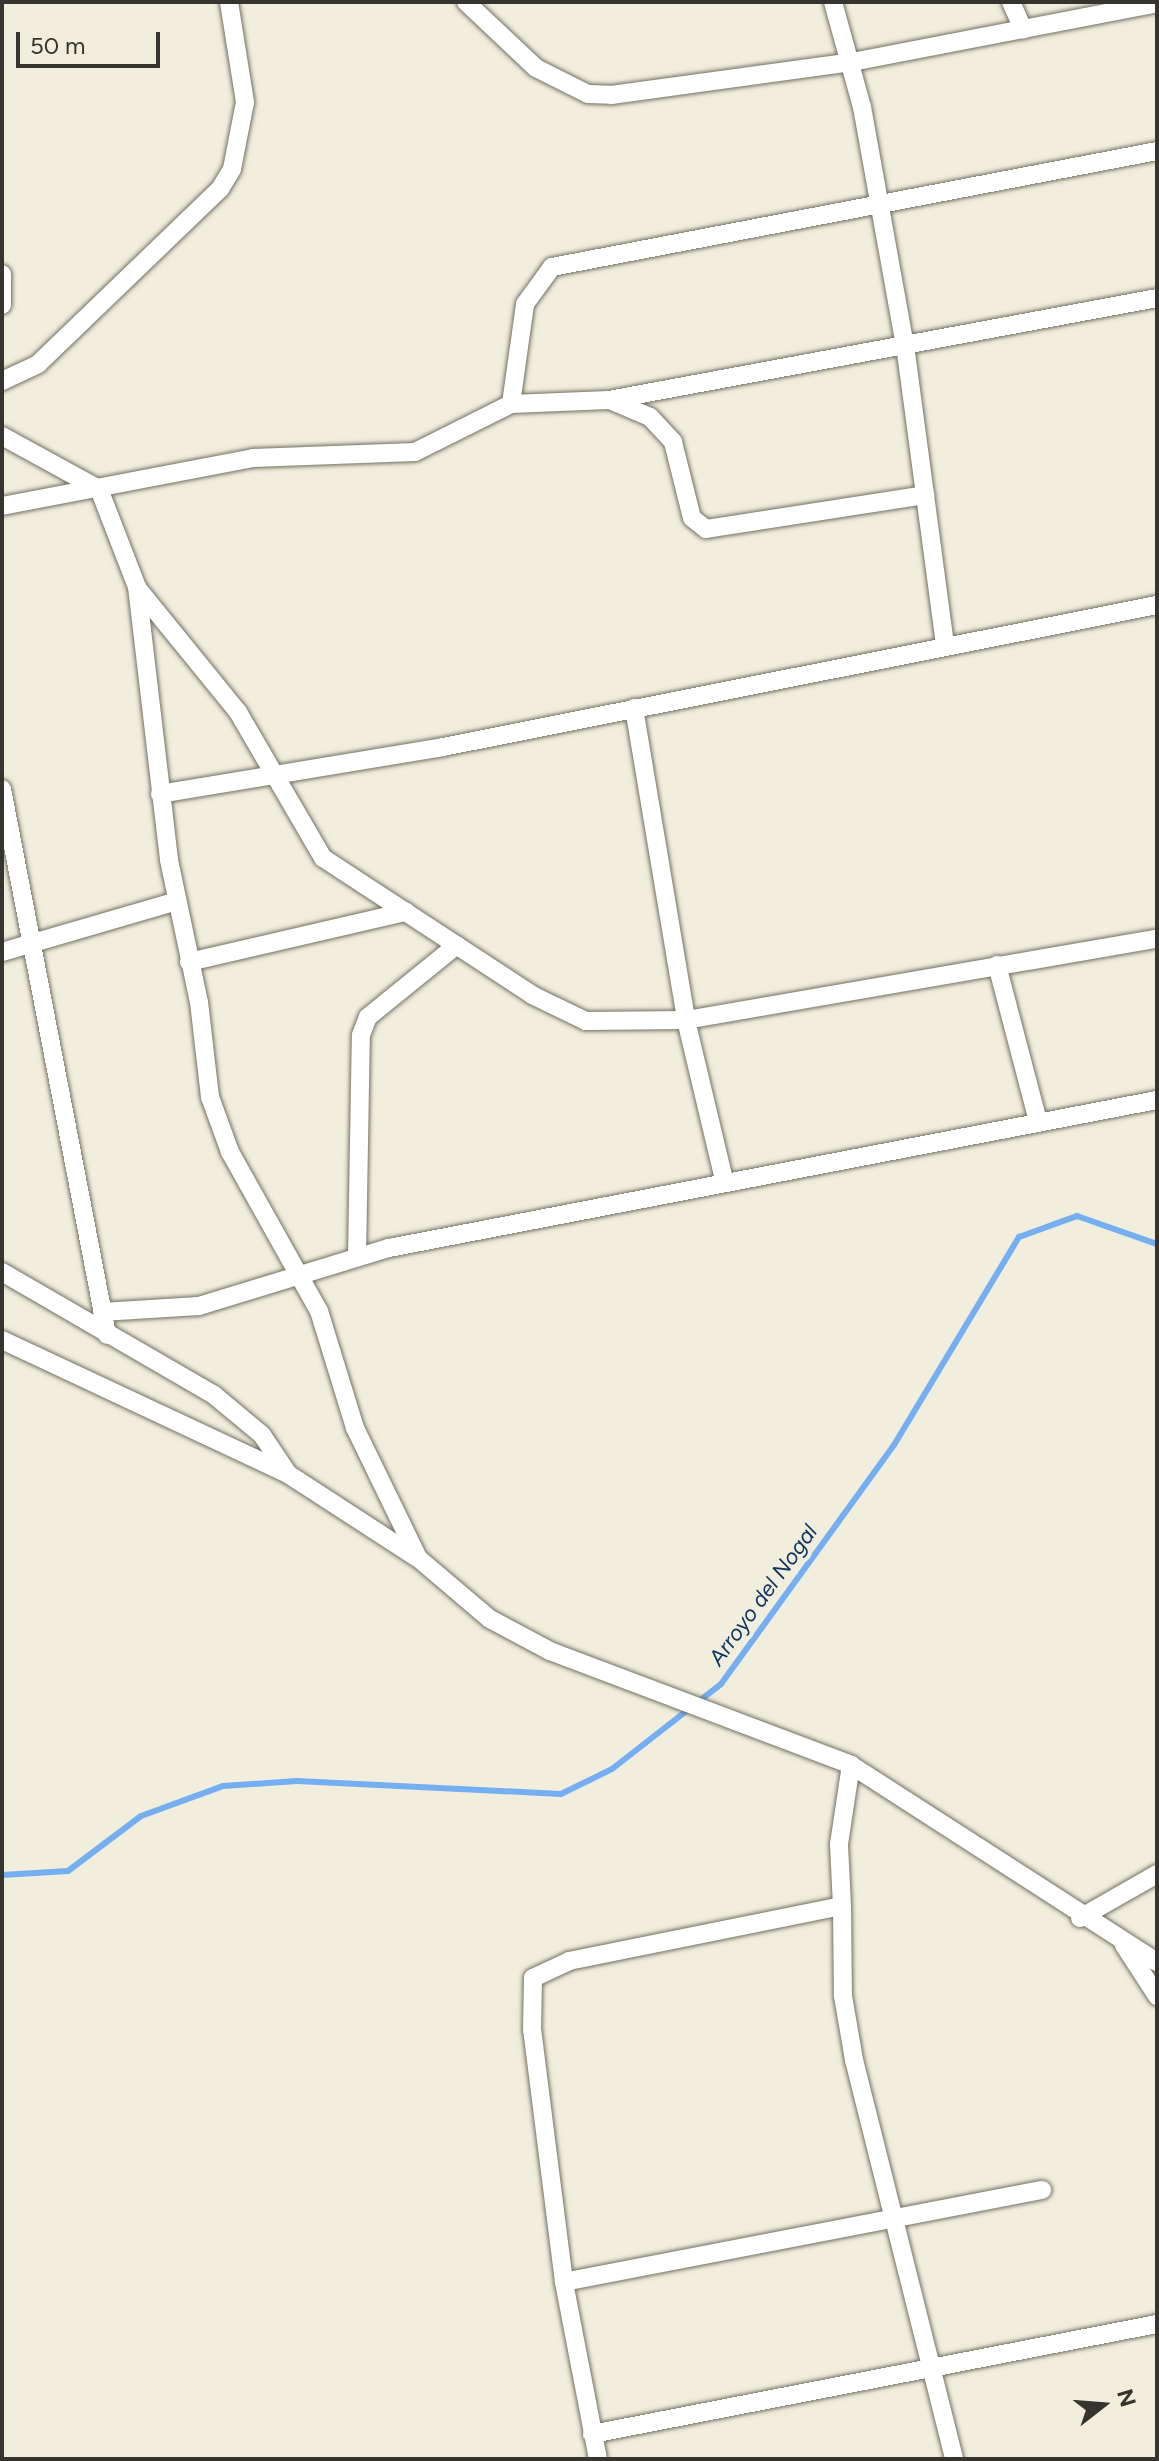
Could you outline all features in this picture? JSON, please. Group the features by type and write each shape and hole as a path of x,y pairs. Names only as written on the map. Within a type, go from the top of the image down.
{"street":[{"path":"2,381 65,340 177,234 232,169 245,102 229,2"},
{"path":"466,2 536,68 588,94 852,62 1157,3"},
{"path":"833,2 852,62 905,345 945,645"},
{"path":"1011,2 1023,29"},
{"path":"511,404 525,304 552,267 1157,151"},
{"path":"2,274 2,305"},
{"path":"2,506 253,458 415,452 511,404 609,400 1157,298"},
{"path":"609,400 650,417 673,442 692,518 706,529 925,495"},
{"path":"2,436 99,489 137,587 160,794 218,1122 301,1272 361,1441 418,1558"},
{"path":"137,587 279,777 315,850 457,945 586,1021 686,1020 1157,939"},
{"path":"160,794 279,777 1157,605"},
{"path":"634,708 686,1020 724,1180"},
{"path":"2,789 107,1335"},
{"path":"2,952 177,901"},
{"path":"189,962 406,912"},
{"path":"357,1257 361,1035 368,1017 457,945"},
{"path":"997,965 1037,1118"},
{"path":"102,1312 199,1306 357,1257 1037,1118 1157,1100"},
{"path":"2,1272 227,1404 262,1435 288,1474"},
{"path":"2,1340 288,1474 418,1558 490,1619 550,1651 851,1765 1080,1918 1157,1962"},
{"path":"851,1765 839,1844 847,2027 954,2459"},
{"path":"1080,1918 1157,1874"},
{"path":"598,2459 564,2282 532,2030 533,1978 569,1961 842,1906"},
{"path":"1122,1943 1157,1996"},
{"path":"564,2282 1042,2190"},
{"path":"592,2434 1157,2324"}],"waterway":[{"name":"Arroyo del Nogal","path":"2,1875 68,1871 141,1816 223,1786 297,1781 561,1794 612,1769 721,1684 894,1445 1019,1237 1077,1216 1157,1244"}]}
